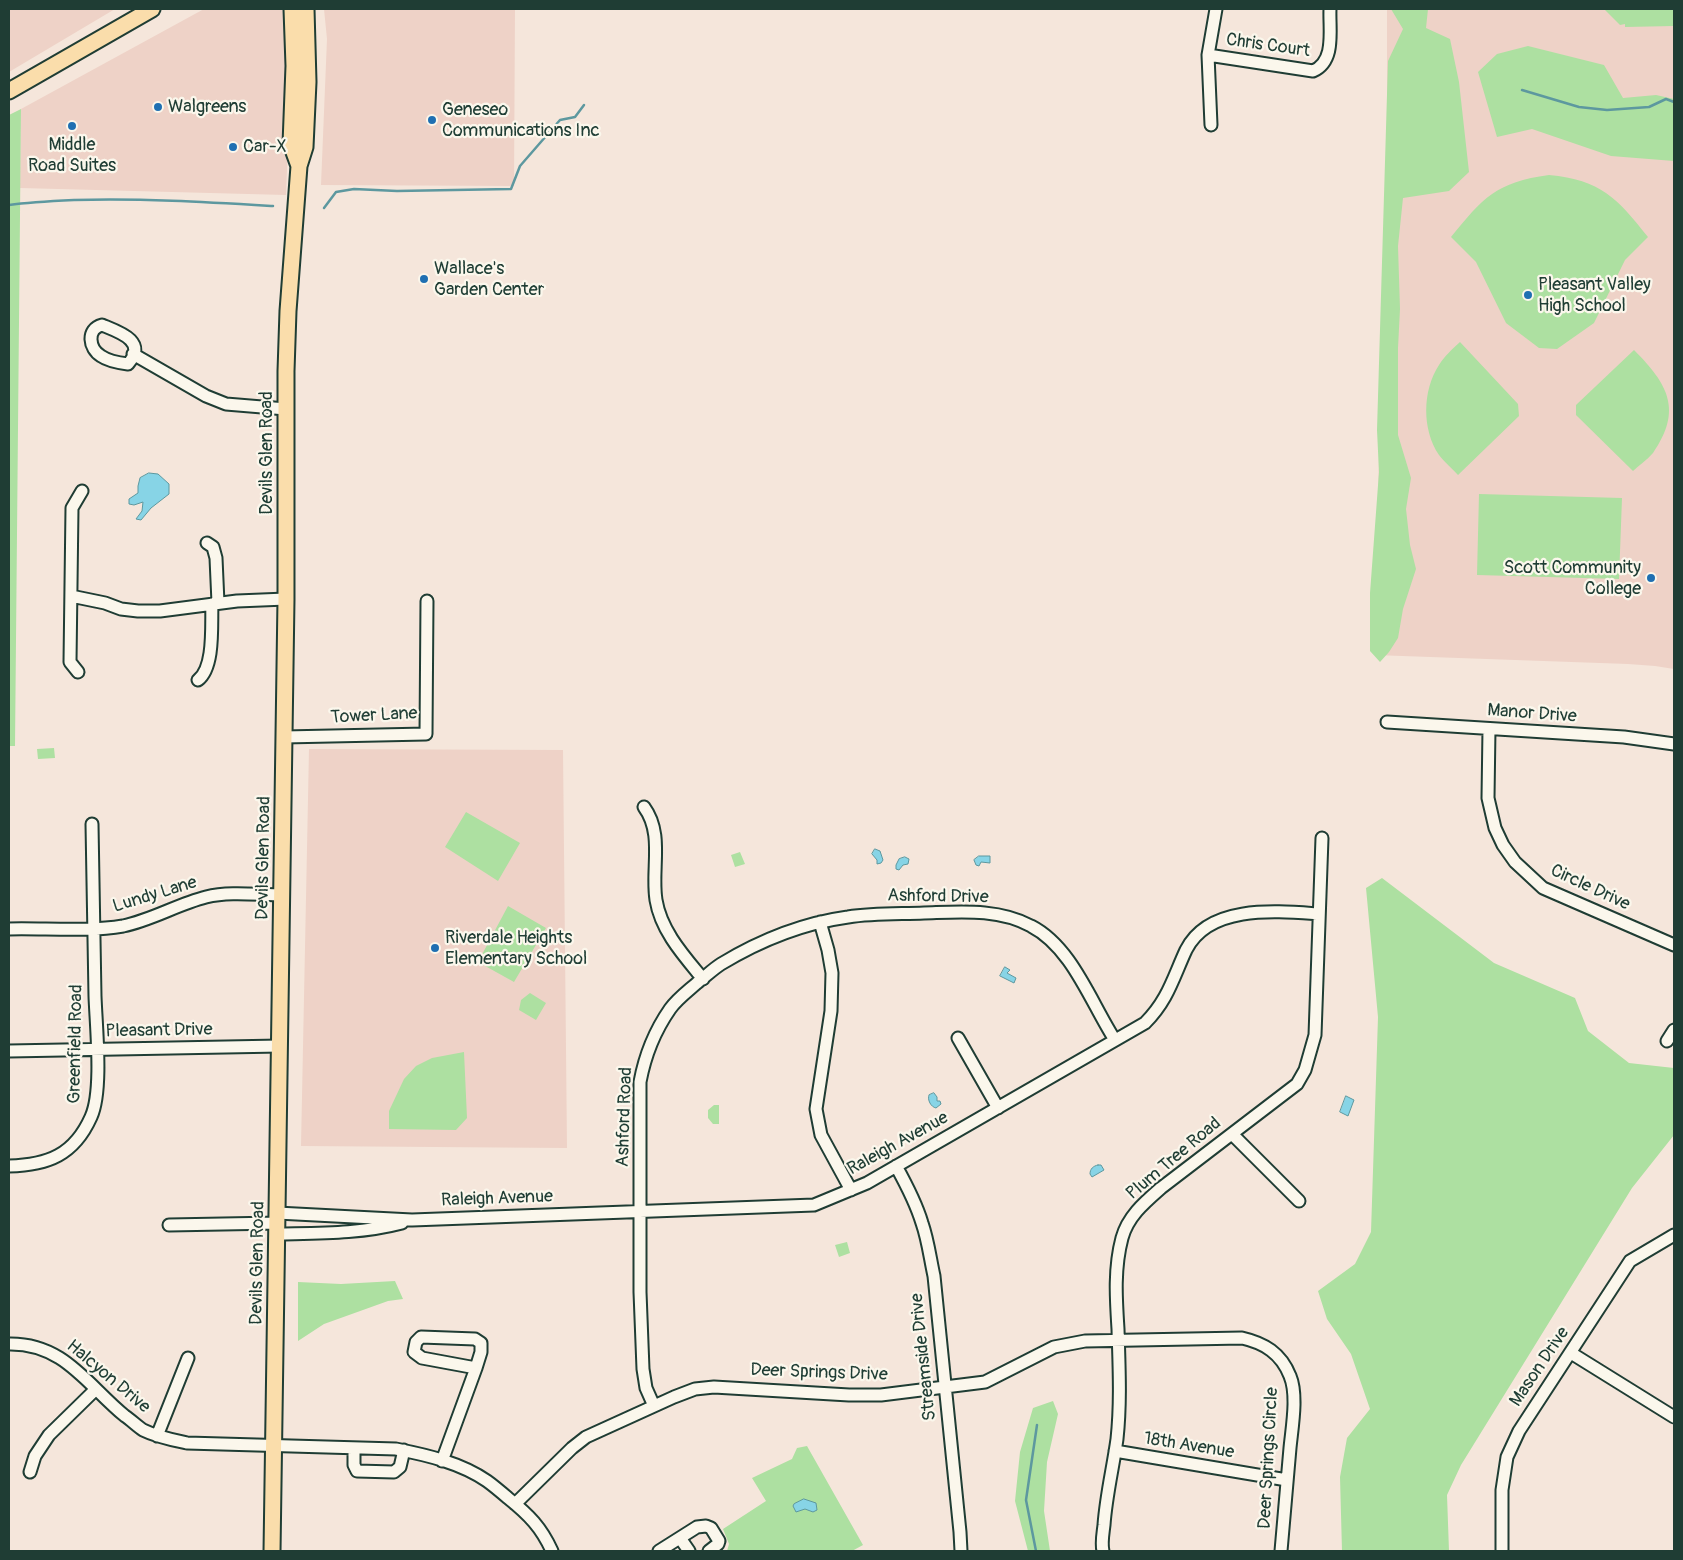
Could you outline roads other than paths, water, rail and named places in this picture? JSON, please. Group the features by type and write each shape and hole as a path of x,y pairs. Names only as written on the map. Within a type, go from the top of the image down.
{"main road":[{"path":"9,91 152,9"},
{"name":"Devils Glen Road","path":"292,9 294,66 291,144 299,166"},
{"name":"Devils Glen Road","path":"272,1551 286,600 288,311 299,166 305,147 308,82 306,9"}],"street":[{"path":"1211,125 1208,55 1216,9"},
{"name":"Chris Court","path":"1208,55 1313,71 1320,68 1328,58 1330,9"},
{"path":"133,354 206,396 226,404 286,409"},
{"path":"78,672 70,662 72,508 82,491"},
{"path":"198,680 204,675 210,656 215,604 216,558 213,546 207,543"},
{"path":"71,596 105,603 121,609 138,611 160,611 215,604 286,600"},
{"name":"Tower Lane","path":"284,737 426,734 427,601"},
{"name":"Manor Drive","path":"1387,722 1624,737 1674,744"},
{"name":"Circle Drive","path":"1489,729 1488,798 1495,828 1503,845 1515,862 1528,876 1551,892 1674,945"},
{"path":"644,807 651,818 655,841 656,899 659,914 677,948 703,979"},
{"name":"Greenfield Road","path":"9,1166 28,1165 52,1160 64,1153 78,1139 91,1117 96,1101 97,1049 92,824"},
{"name":"Plum Tree Road","path":"1103,1551 1102,1536 1115,1451 1119,1377 1116,1282 1118,1254 1123,1236 1130,1221 1142,1205 1297,1084 1305,1070 1315,1035 1322,838"},
{"name":"Lundy Lane","path":"9,928 94,928 122,926 140,922 206,897 227,894 282,895"},
{"name":"Ashford Drive","path":"820,922 848,916 873,914 979,912 1012,919 1031,926 1056,943 1115,1040"},
{"name":"Raleigh Avenue","path":"277,1223 412,1220 814,1205 851,1190 896,1166 1145,1023 1156,1012 1167,995 1187,948 1208,927 1234,915 1250,913 1319,914"},
{"path":"820,922 832,973 831,1012 816,1109 821,1135 851,1190"},
{"name":"Ashford Road","path":"654,1406 646,1388 642,1369 639,1139 640,1082 644,1060 655,1034 671,1008 688,990 720,965 770,939 820,922"},
{"path":"1667,1041 1674,1030"},
{"path":"958,1038 998,1108"},
{"name":"Pleasant Drive","path":"9,1051 280,1046"},
{"path":"1232,1134 1299,1201"},
{"name":"Streamside Drive","path":"896,1166 918,1212 934,1276 961,1551"},
{"name":"Raleigh Avenue","path":"277,1223 339,1233 380,1229 412,1220"},
{"path":"169,1225 277,1223"},
{"name":"Mason Drive","path":"1502,1551 1502,1490 1507,1457 1519,1431 1630,1261 1673,1235"},
{"path":"442,1461 476,1368 481,1352 481,1343 475,1339 421,1337 416,1342 414,1352 422,1358 476,1368"},
{"name":"Deer Springs Drive","path":"515,1504 572,1448 586,1437 695,1389 714,1387 848,1395 881,1395 985,1382 1054,1347 1085,1341 1238,1338"},
{"name":"Deer Springs Circle","path":"1238,1338 1254,1341 1271,1348 1283,1361 1291,1377 1294,1393 1293,1418 1281,1551"},
{"name":"Halcyon Drive","path":"9,1344 35,1346 53,1353 66,1361 142,1429 158,1436 187,1443 404,1450 455,1464 486,1480 529,1515 552,1551"},
{"path":"1571,1353 1674,1417"},
{"path":"158,1436 188,1358"},
{"path":"30,1472 35,1456 49,1435 96,1389"},
{"path":"354,1448 354,1465 357,1471 394,1472 400,1467 404,1450"},
{"name":"18th Avenue","path":"1115,1451 1287,1480"},
{"path":"659,1551 696,1527 706,1526 711,1528 719,1541 709,1551"},
{"path":"680,1538 689,1551"}],"water":[{"path":"149,473 158,474 169,484 169,494 151,508 141,520 136,519 142,511 143,502 134,505 129,504 129,499 138,493 140,478"},
{"path":"875,849 880,851 883,860 881,863 877,864 877,860 872,854"},
{"path":"979,856 990,856 990,863 981,862 979,866 976,865 974,860"},
{"path":"905,857 909,859 908,864 903,865 899,870 896,869 899,859"},
{"path":"1005,967 1010,970 1007,973 1016,978 1014,983 1000,976"},
{"path":"934,1093 937,1101 940,1101 941,1104 936,1108 929,1101 929,1095"},
{"path":"1346,1096 1354,1100 1348,1116 1340,1112"},
{"path":"1101,1165 1104,1170 1092,1177 1090,1174 1091,1169"},
{"path":"804,1499 816,1503 817,1510 813,1512 805,1509 796,1512 794,1504"}],"waterway":[{"path":"1522,90 1579,107 1607,110 1649,107 1666,99 1674,102"},
{"path":"324,208 336,192 354,189 397,191 511,189 520,166 560,120 575,117 584,105"},
{"path":"9,205 66,200 124,200 273,206"},
{"path":"1036,1551 1026,1500 1037,1425"}],"place":[{"name":"Walgreens","path":"158,107"},
{"name":"Geneseo Communications Inc","path":"432,120"},
{"name":"Middle Road Suites","path":"72,126"},
{"name":"Car-X","path":"233,147"},
{"name":"Wallace's Garden Center","path":"424,279"},
{"name":"Pleasant Valley High School","path":"1528,295"},
{"name":"Scott Community College","path":"1651,578"},
{"name":"Riverdale Heights Elementary School","path":"435,948"}]}
